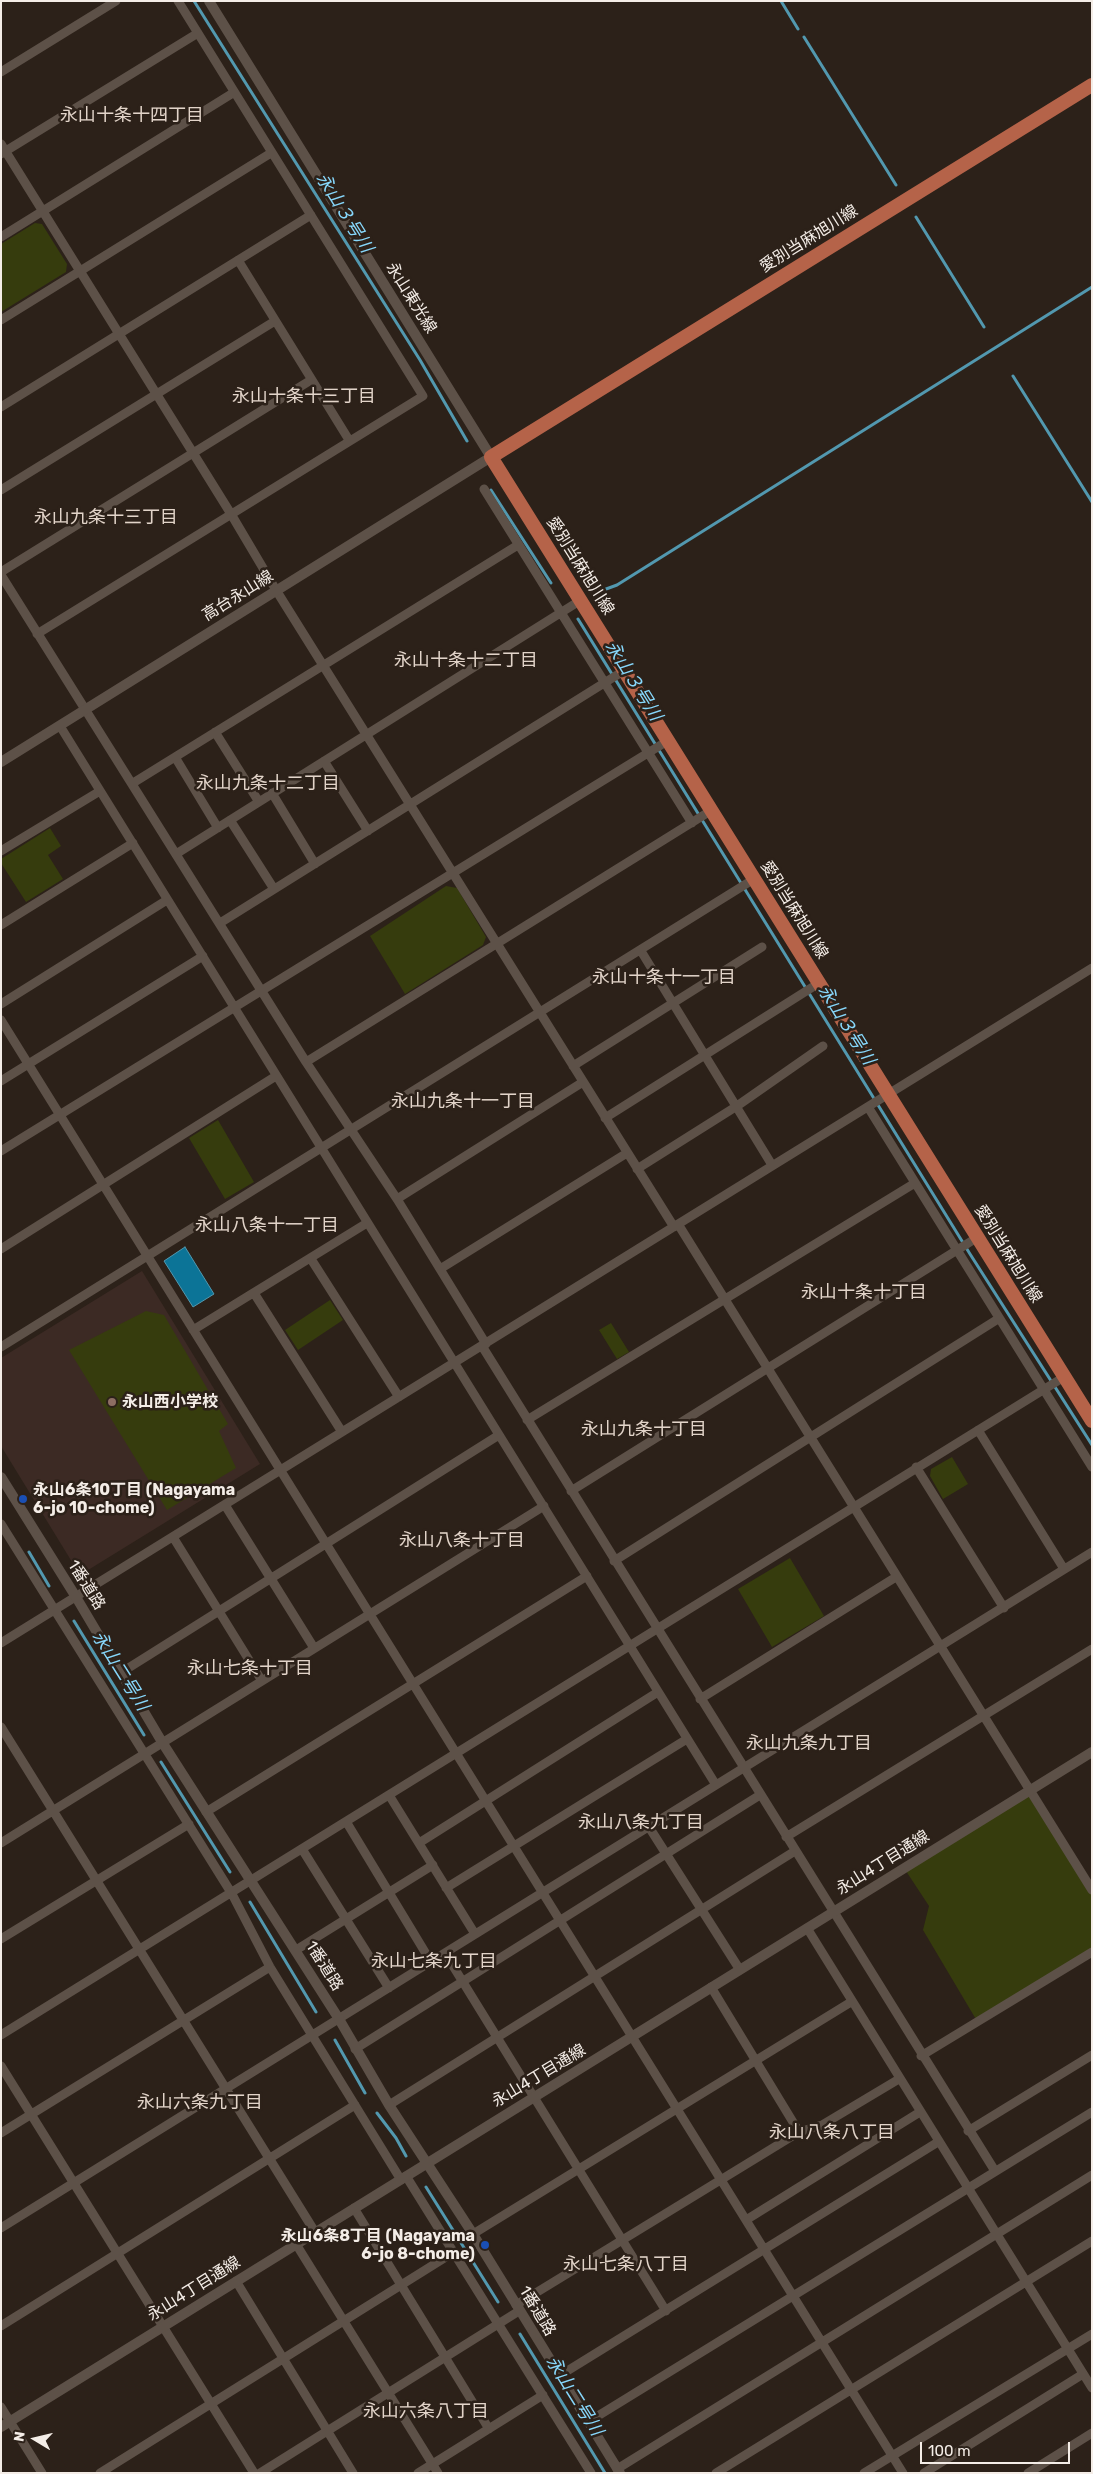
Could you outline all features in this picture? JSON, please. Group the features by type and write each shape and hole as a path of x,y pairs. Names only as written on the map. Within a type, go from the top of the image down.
{"main road":[{"name":"愛別当麻旭川線","path":"1092,85 491,457 580,600 615,677 658,747 702,816 751,881 815,986 888,1094 974,1239 1054,1384 1092,1421"}],"street":[{"path":"1,72 116,1"},
{"path":"38,634 423,396 178,1"},
{"name":"永山東光線","path":"209,1 491,457"},
{"path":"198,34 3,150 80,270 276,590 605,1118 637,1169 725,1299 896,1578 1092,1890"},
{"path":"1,237 233,92"},
{"path":"1,320 271,153"},
{"path":"1,407 311,215"},
{"path":"238,260 349,440"},
{"path":"1,490 275,321"},
{"path":"311,380 1,573 306,1062 397,1199 440,1269 527,1420 921,2056 995,2171"},
{"name":"高台永山線","path":"1,762 491,457"},
{"path":"306,1062 702,816 615,677 562,612 484,489"},
{"path":"133,783 518,545"},
{"path":"176,854 580,600"},
{"path":"220,923 615,677"},
{"path":"60,726 716,1785"},
{"path":"215,732 258,802"},
{"path":"1,1152 234,1006 262,991 658,747"},
{"path":"174,757 218,828"},
{"path":"324,761 368,830"},
{"path":"1,851 100,790"},
{"path":"272,793 315,864"},
{"path":"230,820 274,889"},
{"path":"1,925 133,843"},
{"path":"1,1347 751,881"},
{"path":"1,1004 168,900"},
{"path":"573,1066 762,947"},
{"path":"641,951 772,1165"},
{"path":"1,1081 203,956"},
{"path":"1,1643 1092,968"},
{"path":"605,1118 815,986"},
{"path":"1,1020 903,2473"},
{"path":"637,1169 736,1106 822,1046"},
{"path":"1,1249 103,1183 276,1076"},
{"path":"397,1199 583,1082"},
{"path":"868,1107 959,1249 998,1319 1054,1384 1092,1467"},
{"path":"440,1269 627,1153"},
{"path":"527,1420 915,1183"},
{"path":"194,1330 367,1223"},
{"path":"571,1491 974,1239"},
{"path":"311,1259 399,1397"},
{"path":"254,1293 342,1432"},
{"path":"614,1561 998,1319"},
{"path":"1,2035 232,1894 916,1467 1054,1384"},
{"path":"978,1430 1064,1569"},
{"path":"122,1672 326,1546 499,1435"},
{"path":"916,1467 1004,1608"},
{"name":"1番道路","path":"1,1477 122,1672 162,1742 296,1950 389,2105 473,2234 619,2471"},
{"path":"225,1505 314,1648"},
{"path":"1,1843 544,1506"},
{"path":"1,1524 232,1894 270,1967 355,2105 454,2252 591,2473"},
{"path":"173,1537 262,1681"},
{"path":"1,2228 1092,1552"},
{"path":"206,1812 587,1576"},
{"path":"700,1699 896,1578"},
{"path":"786,1837 1092,1649"},
{"path":"419,1843 658,1692"},
{"path":"1,1727 315,2232"},
{"path":"446,1888 687,1739"},
{"path":"1,1746 10,1740"},
{"name":"永山4丁目通線","path":"6,2424 1092,1752"},
{"path":"389,1795 475,1934"},
{"path":"355,2049 760,1795"},
{"path":"346,1823 431,1962"},
{"path":"1,1939 189,1824"},
{"path":"649,1826 700,1910 740,1970"},
{"path":"302,1849 389,1988"},
{"path":"389,2105 795,1851"},
{"path":"296,1950 432,1865"},
{"path":"806,1928 1092,2388"},
{"path":"921,2056 1092,1952"},
{"path":"445,1953 666,2311"},
{"path":"1,2133 270,1967"},
{"path":"711,1987 799,2132"},
{"path":"473,2234 579,2171 677,2108 852,2002"},
{"path":"968,2131 1092,2055"},
{"path":"1,2066 254,2473"},
{"path":"260,2473 498,2324 517,2308 721,2180 799,2132 822,2125 899,2079"},
{"path":"1,2326 355,2105"},
{"path":"746,2220 920,2112"},
{"path":"588,2422 1092,2112"},
{"path":"559,2376 765,2251 938,2142"},
{"path":"619,2471 821,2341 1092,2175"},
{"path":"354,2208 489,2429"},
{"path":"716,2473 1092,2241"},
{"path":"296,2244 438,2473"},
{"path":"100,2473 454,2252"},
{"path":"236,2281 354,2473"},
{"path":"864,2473 1092,2334"},
{"path":"924,2473 1083,2374"},
{"path":"418,2473 543,2395"},
{"path":"1,2407 6,2424 42,2473"},
{"path":"1028,2473 1092,2433"}],"shaded area":[{"name":"永山西小学校","path":"142,1271 260,1464 80,1575 1,1446 1,1358"}],"green space":[{"path":"35,223 42,224 67,264 66,272 1,312 1,244"},
{"path":"50,828 61,846 48,855 63,879 26,902 1,863 1,859"},
{"path":"446,886 457,888 486,937 483,945 405,994 370,936"},
{"path":"218,1120 254,1182 225,1199 189,1138"},
{"path":"330,1300 343,1320 298,1350 285,1330"},
{"path":"146,1311 164,1315 228,1424 219,1431 236,1468 167,1510 69,1350"},
{"path":"611,1323 629,1352 617,1359 599,1330"},
{"path":"952,1457 968,1484 943,1499 930,1476 931,1469"},
{"path":"790,1558 824,1616 772,1647 738,1589"},
{"path":"1029,1790 1092,1890 1092,1952 977,2021 923,1930 929,1906 904,1868"}],"water":[{"path":"185,1247 214,1294 193,1307 164,1261"}],"waterway":[{"name":"永山３号川","path":"194,1 420,360 467,441"},
{"path":"781,1 798,29"},
{"path":"804,37 896,185"},
{"path":"916,217 984,327"},
{"path":"598,592 617,585 1092,287"},
{"path":"1013,376 1092,502"},
{"name":"永山３号川","path":"491,490 551,583"},
{"name":"永山３号川","path":"578,619 970,1254 1092,1445"},
{"name":"永山二号川","path":"29,1552 49,1586"},
{"name":"永山二号川","path":"74,1621 144,1735"},
{"name":"永山二号川","path":"161,1762 230,1872"},
{"name":"永山二号川","path":"250,1902 316,2012"},
{"name":"永山二号川","path":"335,2040 365,2093"},
{"name":"永山二号川","path":"377,2113 396,2138 406,2156"},
{"name":"永山二号川","path":"426,2187 498,2302"},
{"name":"永山二号川","path":"520,2334 605,2473"}],"place":[{"name":"永山西小学校","path":"112,1402"},
{"name":"永山6条10丁目 (Nagayama 6-jo 10-chome)","path":"23,1499"},
{"name":"永山6条8丁目 (Nagayama 6-jo 8-chome)","path":"485,2245"}],"district":[{"name":"永山十条十四丁目","path":"132,116"},
{"name":"永山十条十三丁目","path":"304,397"},
{"name":"永山九条十三丁目","path":"106,518"},
{"name":"永山十条十二丁目","path":"466,661"},
{"name":"永山九条十二丁目","path":"268,784"},
{"name":"永山十条十一丁目","path":"664,978"},
{"name":"永山九条十一丁目","path":"463,1102"},
{"name":"永山八条十一丁目","path":"267,1226"},
{"name":"永山十条十丁目","path":"864,1293"},
{"name":"永山九条十丁目","path":"644,1430"},
{"name":"永山八条十丁目","path":"462,1541"},
{"name":"永山七条十丁目","path":"250,1669"},
{"name":"永山九条九丁目","path":"809,1744"},
{"name":"永山八条九丁目","path":"641,1823"},
{"name":"永山七条九丁目","path":"434,1962"},
{"name":"永山六条九丁目","path":"200,2103"},
{"name":"永山八条八丁目","path":"832,2133"},
{"name":"永山七条八丁目","path":"626,2265"},
{"name":"永山六条八丁目","path":"426,2412"}]}
